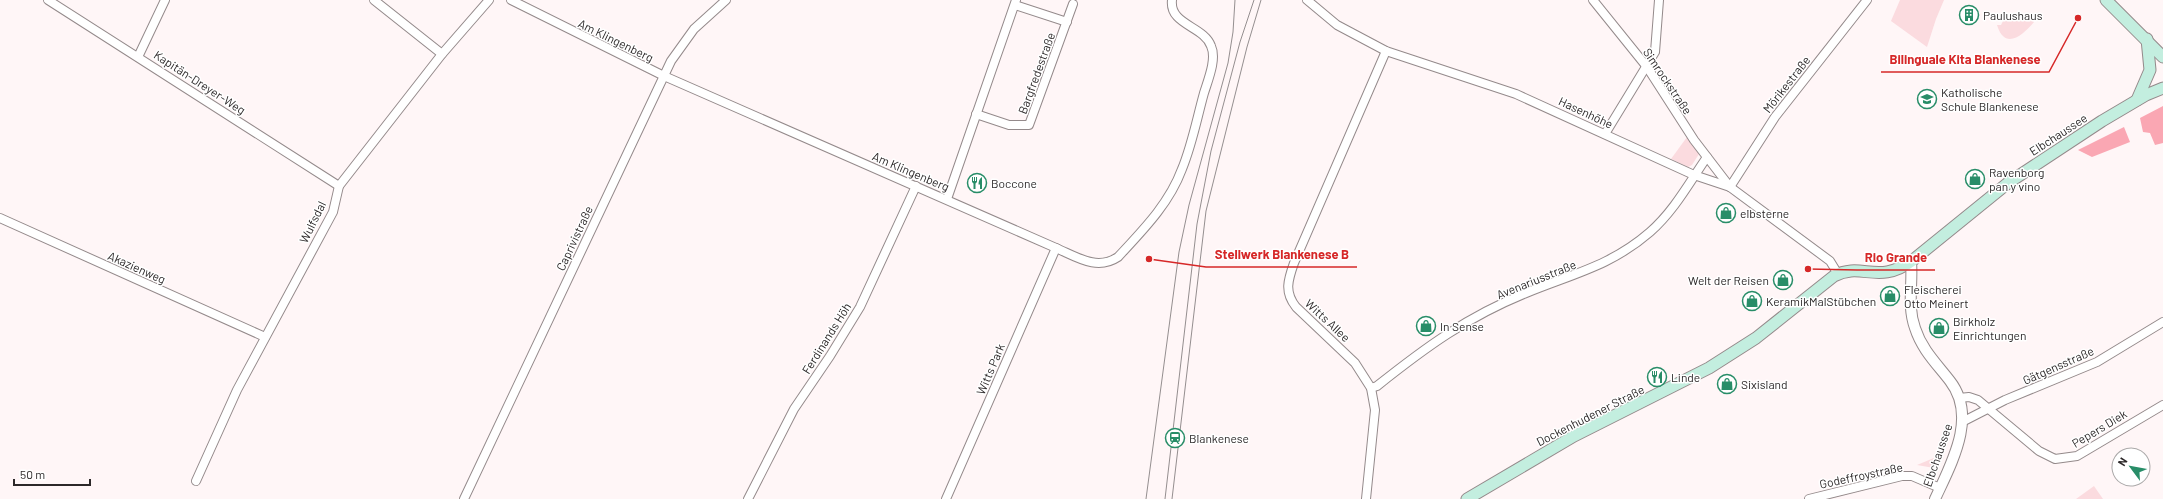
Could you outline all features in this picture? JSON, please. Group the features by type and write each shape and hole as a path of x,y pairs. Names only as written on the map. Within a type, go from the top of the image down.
{"main road":[{"path":"2106,0 2147,39 2163,57"},
{"path":"2137,100 2150,70 2147,39"},
{"name":"Elbchaussee","path":"1911,262 2008,183 2067,143 2137,100 2163,88"},
{"path":"1838,274 1849,271 1886,274 1897,271 1911,262"},
{"name":"Dockenhudener Straße","path":"1467,499 1574,436 1709,368 1756,338 1838,274"}],"street":[{"name":"Kapitän-Dreyer-Weg","path":"48,0 339,186"},
{"path":"138,57 165,0"},
{"path":"374,0 442,54"},
{"name":"Wulfsdal","path":"196,481 237,390 264,337 333,212 339,186 442,54 489,0"},
{"name":"Am Klingenberg","path":"511,0 664,76 1095,264 1111,262 1118,257 1157,213 1180,176 1209,76 1213,49 1205,36 1176,16 1173,11 1172,0"},
{"name":"Caprivistraße","path":"464,499 677,51 694,29 726,0"},
{"name":"Simrockstraße","path":"1593,0 1647,67 1669,104 1730,187"},
{"path":"1605,134 1655,52 1659,0"},
{"name":"Mörikestraße","path":"1730,187 1775,117 1867,0"},
{"name":"Bargfredestraße","path":"946,199 1015,2 1067,22"},
{"name":"Hasenhöhe","path":"1312,2 1337,25 1386,52 1516,94 1694,175 1730,187 1830,261 1838,274"},
{"name":"Bargfredestraße","path":"976,114 1009,125 1029,125 1073,4"},
{"name":"Witts Allee","path":"1366,499 1375,410 1371,388 1355,363 1296,307 1289,298 1287,287 1294,263 1386,52"},
{"path":"1694,175 1707,157"},
{"name":"Avenariusstraße","path":"1371,388 1377,386 1422,349 1464,323 1526,294 1588,271 1609,261 1632,246 1669,214 1694,175"},
{"name":"Ferdinands Höh","path":"748,499 794,409 830,356 860,307 916,186"},
{"name":"Akazienweg","path":"0,218 264,337"},
{"name":"Witts Park","path":"946,499 1056,248"},
{"name":"Elbchaussee","path":"1911,262 1911,311 1914,326 1926,352 1950,380 1959,398 1962,422 1958,444 1935,499"},
{"name":"Gätgensstraße","path":"1962,422 2006,400 2097,362 2163,322"},
{"path":"1959,398 1972,397 1989,409"},
{"name":"Pepers Diek","path":"1989,409 2039,451 2056,459 2077,456 2163,405"},
{"name":"Godeffroystraße","path":"1809,499 1902,476 1912,476 1940,488"}],"shaded area":[{"path":"1900,0 1944,0 1927,47 1891,21"},
{"path":"2014,14 2028,16 2034,22 2020,36 2009,39 2000,33 1997,25 2001,25 2003,21"},
{"path":"2163,106 2163,143 2155,145 2150,133 2143,132 2140,118"},
{"path":"2124,127 2130,142 2092,157 2078,150"},
{"path":"1687,137 1699,154 1692,165 1688,167 1671,159"},
{"path":"1941,455 1943,457 1934,468 1917,465"},
{"path":"2094,486 2103,499 2076,499"}],"tram line":[{"path":"1146,499 1179,252 1189,205 1228,63 1233,32 1235,0"},
{"path":"1165,499 1197,224 1211,151 1240,42 1254,0"},
{"path":"1172,499 1206,211 1247,47 1261,0"}],"place":[{"name":"Paulushaus","path":"1969,15"},
{"name":"Bilinguale Kita Blankenese","path":"2078,18"},
{"name":"Katholische Schule Blankenese","path":"1927,99"},
{"name":"Ravenborg pan y vino","path":"1975,179"},
{"name":"Boccone","path":"977,183"},
{"name":"elbsterne","path":"1726,213"},
{"name":"Stellwerk Blankenese B","path":"1149,259"},
{"name":"Rio Grande","path":"1808,269"},
{"name":"Welt der Reisen","path":"1783,280"},
{"name":"Fleischerei Otto Meinert","path":"1890,296"},
{"name":"KeramikMalStübchen","path":"1752,301"},
{"name":"In Sense","path":"1426,326"},
{"name":"Birkholz Einrichtungen","path":"1939,328"},
{"name":"Linde","path":"1657,377"},
{"name":"Sixisland","path":"1727,384"},
{"name":"Blankenese","path":"1175,438"}]}
